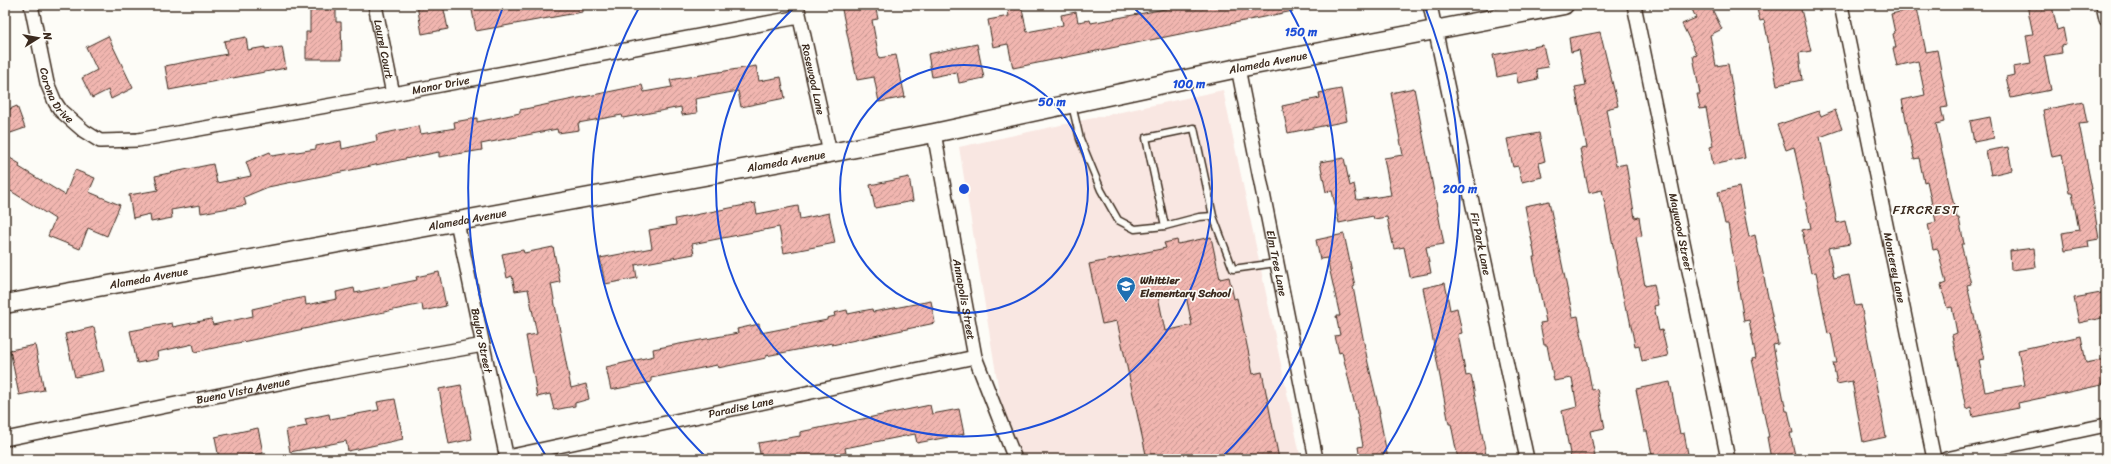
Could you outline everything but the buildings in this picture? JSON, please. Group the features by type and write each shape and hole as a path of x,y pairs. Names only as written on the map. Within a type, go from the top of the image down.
{"street":[{"name":"Corona Drive","path":"30,5 47,83 55,102 61,111 84,131"},
{"name":"Laurel Court","path":"375,5 393,94"},
{"name":"Fir Park Lane","path":"1430,5 1527,459"},
{"name":"Alameda Avenue","path":"5,304 830,153 934,133 1238,68 1564,5"},
{"name":"Maywood Street","path":"1634,5 1728,459"},
{"name":"Monterey Lane","path":"1841,5 1934,459"},
{"path":"2103,5 2106,19"},
{"name":"Manor Drive","path":"84,131 100,141 138,140 393,94 798,11"},
{"name":"Rosewood Lane","path":"798,11 830,153"},
{"name":"Elm Tree Lane","path":"1238,68 1316,459"},
{"name":"Annapolis Street","path":"934,133 975,357 1015,459"},
{"name":"Baylor Street","path":"457,222 507,458"},
{"name":"Buena Vista Avenue","path":"5,439 334,372 483,345"},
{"name":"Paradise Lane","path":"507,458 975,357"},
{"path":"1946,459 2106,425"}],"lane":[{"path":"1071,104 1080,139 1101,190 1118,220 1135,228 1165,226 1199,216 1213,216"},
{"path":"1165,226 1146,138 1194,128 1213,216 1233,270 1276,263"}],"shaded area":[{"name":"Whittier Elementary School","path":"1223,90 1301,459 1010,459 959,147"}],"place":[{"name":"Whittier Elementary School","path":"1126,303"}],"district":[{"name":"FIRCREST","path":"1926,209"}]}
